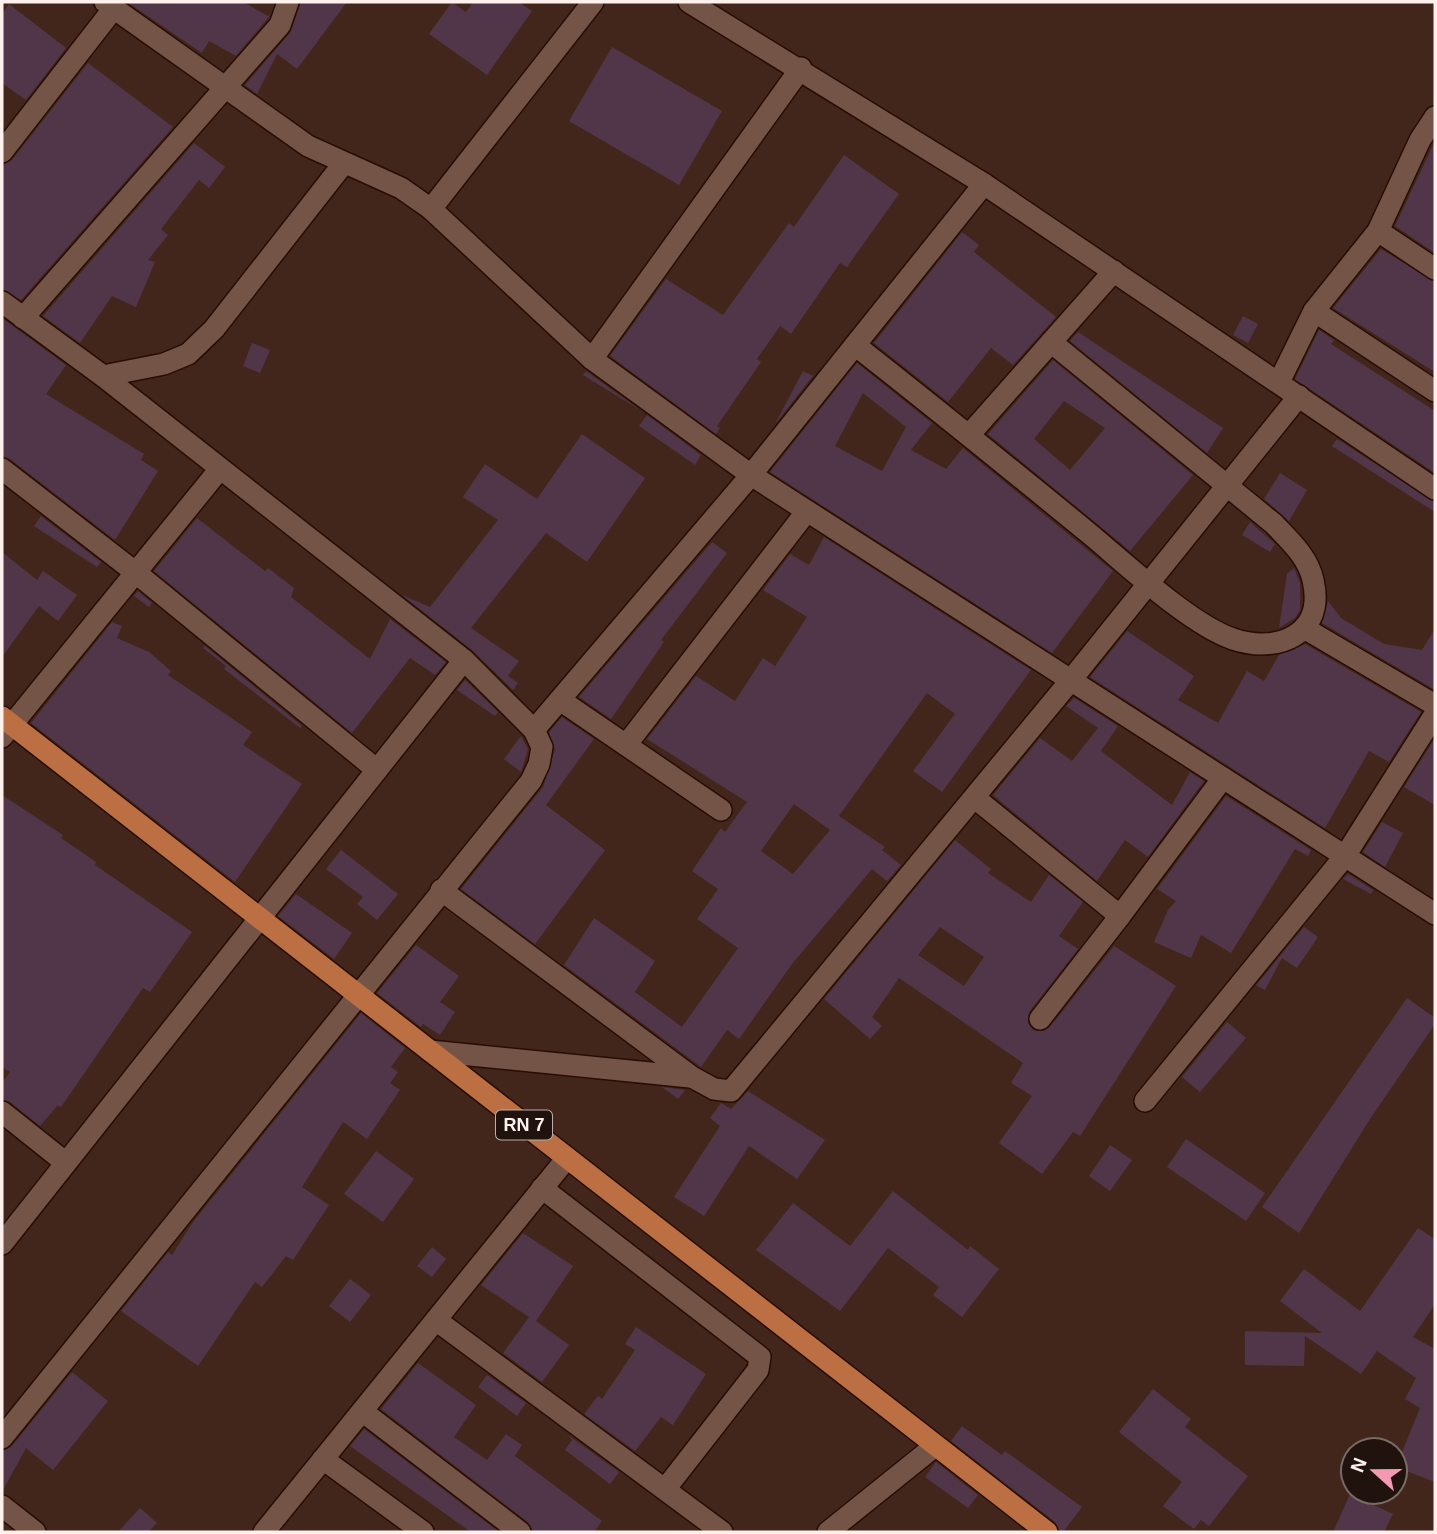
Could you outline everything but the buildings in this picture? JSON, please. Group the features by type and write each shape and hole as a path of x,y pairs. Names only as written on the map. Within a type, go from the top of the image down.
{"main road":[{"name":"RN 7","path":"5,727 260,918 1047,1532"}],"street":[{"path":"23,318 279,25 288,2"},
{"path":"430,209 593,2"},
{"path":"689,2 801,68 984,184 1435,488"},
{"path":"2,152 109,5 308,146 401,188 430,209 592,359 751,475 1435,914"},
{"path":"592,359 801,68"},
{"path":"1279,382 1314,311 1378,231 1428,145 1435,117"},
{"path":"103,376 164,364 188,354 214,329 344,163"},
{"path":"534,730 751,475 984,184"},
{"path":"1378,231 1435,269"},
{"path":"969,435 1114,271"},
{"path":"2,302 103,376 219,470 464,660 534,730 542,747 539,764 531,781 2,1438"},
{"path":"1314,311 1435,391"},
{"path":"855,345 1149,583 1230,638 1255,645 1286,643 1304,628 1312,611 1314,581 1301,552 1275,524 1051,342"},
{"path":"441,890 692,1077 723,1091 736,1088 1072,680 1299,396"},
{"path":"2,469 135,572 377,770"},
{"path":"5,727 219,470"},
{"path":"626,745 807,511"},
{"path":"1304,628 1435,705"},
{"path":"2,1244 464,660"},
{"path":"560,700 721,810"},
{"path":"1145,1101 1345,856 1435,714"},
{"path":"1040,1018 1223,778"},
{"path":"975,798 1120,916"},
{"path":"430,1051 692,1077"},
{"path":"2,1112 66,1163"},
{"path":"264,1532 567,1158"},
{"path":"542,1188 760,1357 758,1370 666,1488"},
{"path":"436,1320 722,1532"},
{"path":"362,1411 520,1532"},
{"path":"828,1532 934,1446"},
{"path":"323,1459 422,1532"},
{"path":"2,1507 35,1532"}]}
